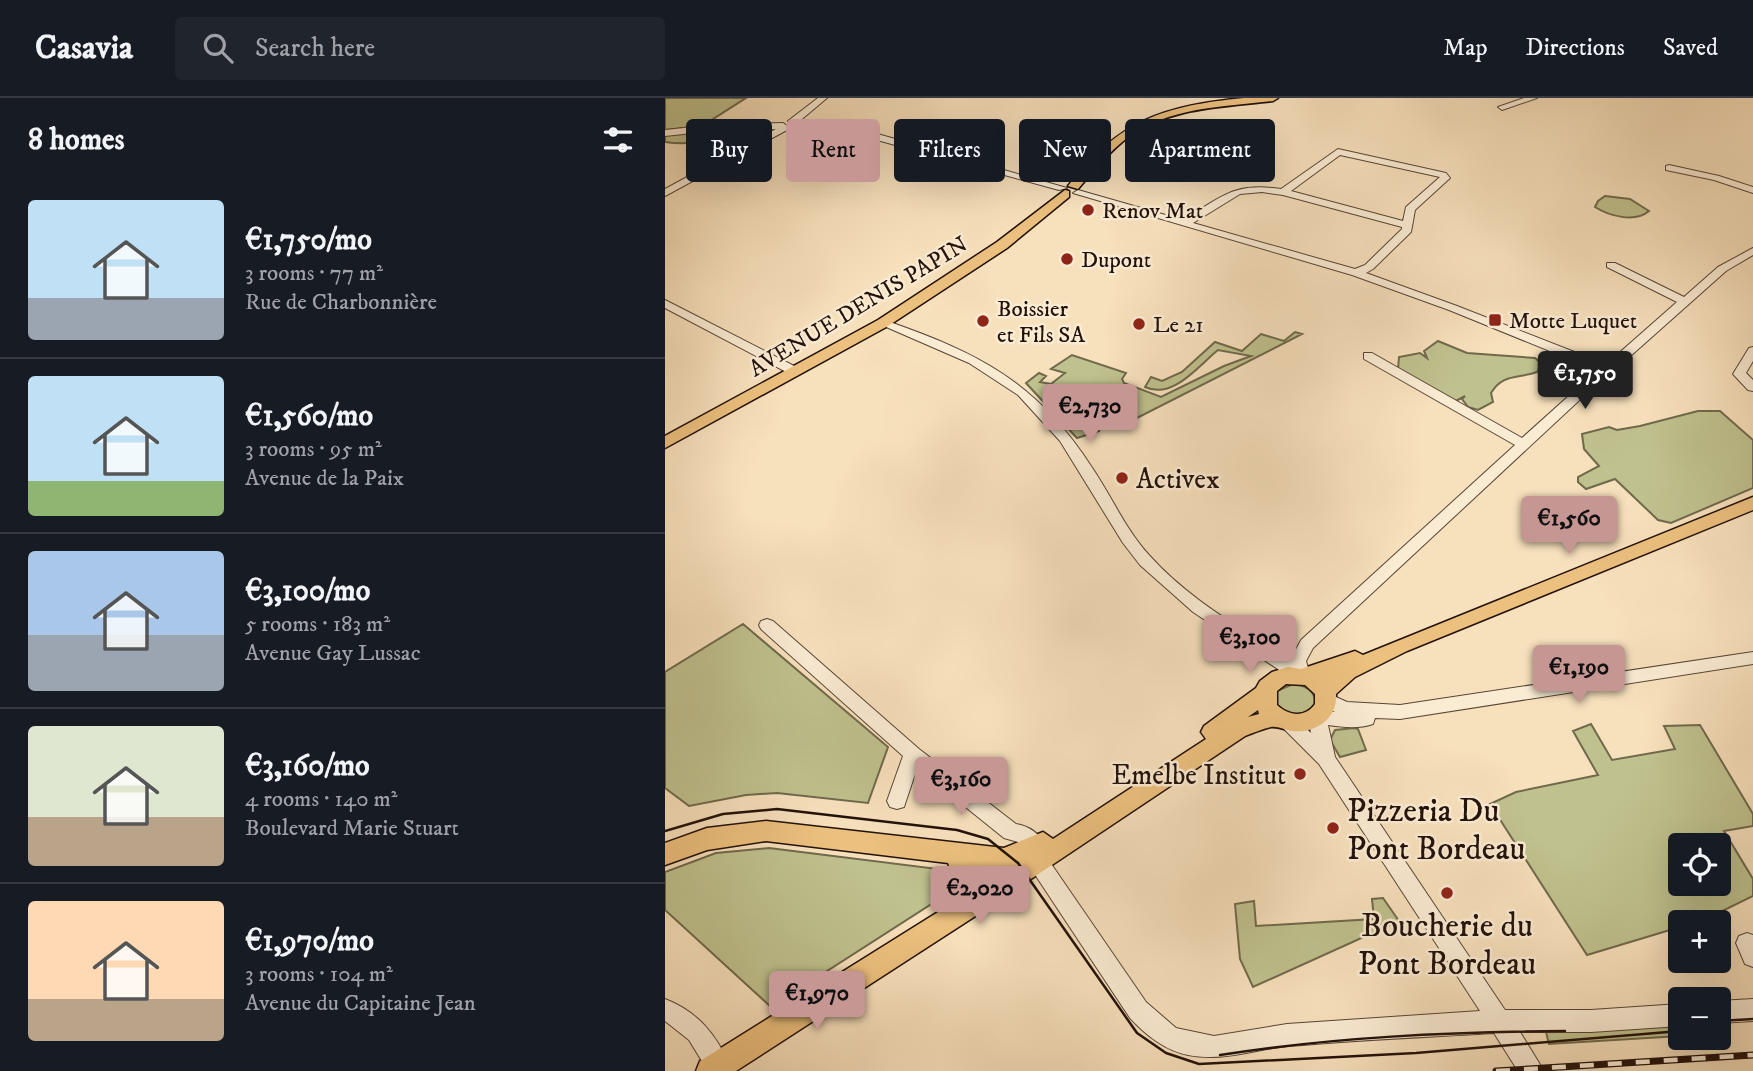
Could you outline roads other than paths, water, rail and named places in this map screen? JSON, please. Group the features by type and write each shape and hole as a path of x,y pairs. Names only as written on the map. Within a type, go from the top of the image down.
{"main road":[{"name":"AVENUE DENIS PAPIN","path":"665,443 883,323 1002,245 1070,190 1120,138 1144,124 1204,107 1273,98"},
{"path":"712,1067 1026,857 1237,730 1282,720 1299,724 1322,706 1348,671 1400,646 1753,502"},
{"path":"1301,676 1400,646"},
{"path":"712,1067 1026,857 1055,844 1179,764 1196,744 1288,675 1301,676 1316,682 1322,706"},
{"path":"1268,688 1264,702 1282,720"},
{"path":"665,853 707,839 766,831 1004,859 1026,857"},
{"path":"665,861 728,841 765,838 977,863 1026,857"},
{"path":"977,863 981,889"}],"street":[{"path":"797,119 823,98"},
{"path":"1502,107 1533,98"},
{"path":"665,133 712,128 786,126"},
{"path":"665,193 786,127"},
{"path":"880,138 1356,273 1593,364 1605,366 1613,365 1722,269 1753,251"},
{"path":"1283,192 1338,152 1443,175 1445,178 1411,209 1407,230 1369,267 1356,273"},
{"path":"1669,168 1716,178 1753,190"},
{"path":"1185,223 1238,191 1262,189 1283,192 1408,225"},
{"path":"1737,261 1753,267"},
{"path":"1611,265 1684,300"},
{"path":"665,303 796,372"},
{"path":"883,323 972,358 1009,381 1034,401 1084,466 1142,557 1192,604 1301,676"},
{"path":"1753,351 1739,374 1753,387"},
{"path":"1378,360 1522,444"},
{"path":"1301,676 1298,661 1307,644 1522,444 1605,374 1605,366"},
{"path":"767,625 913,754 1011,832 1023,834 1026,857 1055,884 1076,922 1138,1010 1169,1037 1201,1047 1229,1046 1287,1035 1500,1021 1591,1021 1668,1016"},
{"path":"1245,641 1267,667 1268,688"},
{"path":"1322,706 1349,721 1753,658"},
{"path":"1322,706 1325,759"},
{"path":"1282,720 1325,759 1532,1071"},
{"path":"897,800 913,754"},
{"path":"665,1010 695,1029 711,1049 712,1067"},
{"path":"1731,1011 1753,1010"}],"tram line":[{"path":"665,831 723,814 777,809 957,830 988,839 1018,863 1137,1033 1166,1053 1199,1064 1416,1053 1668,1032"},
{"path":"1731,1020 1753,1019"},
{"path":"1220,1055 1392,1037 1565,1031"}],"railway":[{"path":"1496,1071 1753,1055"}],"place":[{"name":"Renov Mat","path":"1088,210"},
{"name":"Dupont","path":"1067,259"},
{"name":"Motte Luquet","path":"1495,320"},
{"name":"Boissier et Fils SA","path":"983,321"},
{"name":"Le 21","path":"1139,324"},
{"name":"Activex","path":"1122,478"},
{"name":"Emelbe Institut","path":"1300,774"},
{"name":"Pizzeria Du Pont Bordeau","path":"1333,828"},
{"name":"Boucherie du Pont Bordeau","path":"1447,893"}]}
